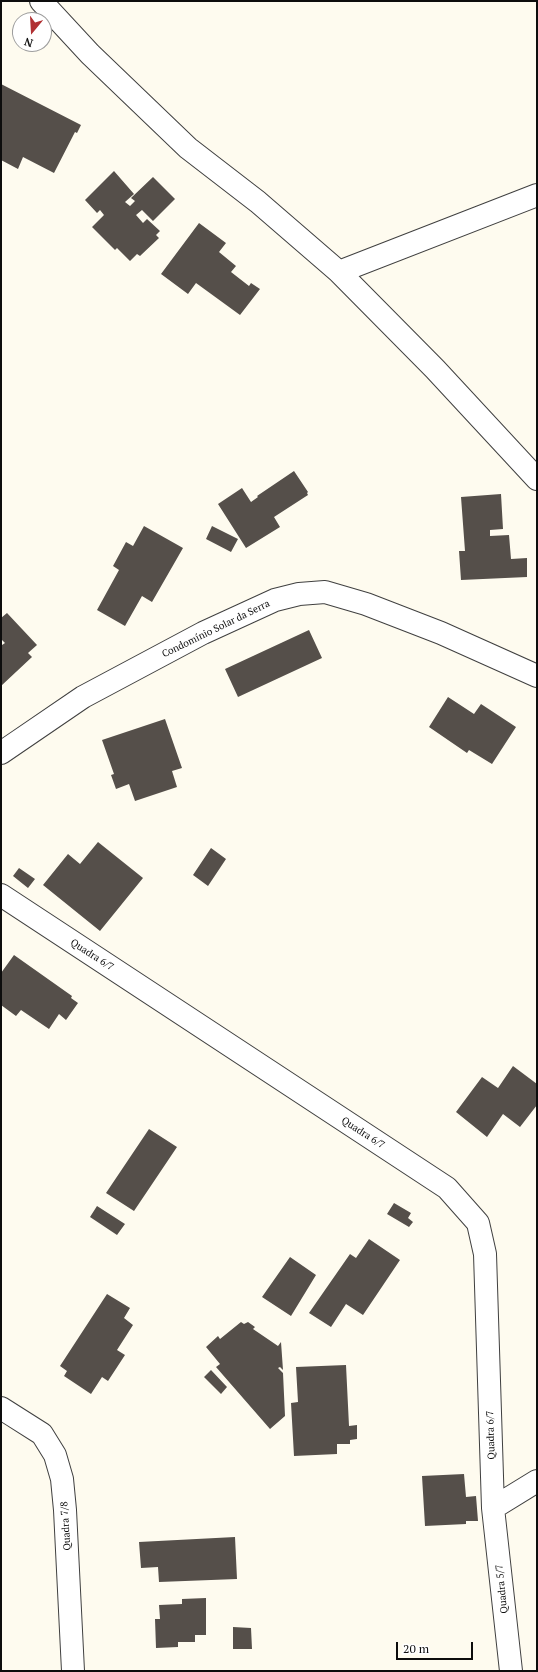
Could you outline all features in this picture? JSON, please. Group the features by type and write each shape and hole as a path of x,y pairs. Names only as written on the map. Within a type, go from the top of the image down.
{"street":[{"path":"41,1 90,54 188,148 258,202 339,272 435,369 537,479"},
{"path":"339,272 537,195"},
{"name":"Condomínio Solar da Serra","path":"1,753 83,697 189,641 275,600 299,594 325,592 366,604 442,633 537,676"},
{"name":"Quadra 6/7","path":"1,895 447,1188 478,1223 485,1254 493,1508"},
{"name":"Quadra 7/8","path":"1,1408 42,1434 57,1461 62,1480 66,1510 73,1671"},
{"path":"493,1508 537,1481"},
{"name":"Quadra 5/7","path":"493,1508 511,1671"}],"building":[{"path":"1,84 81,125 77,133 75,132 54,173 23,157 18,169 1,160"},
{"path":"114,171 134,194 125,202 130,206 135,201 131,198 153,177 175,199 153,221 142,210 136,215 143,223 147,219 160,231 156,235 159,238 140,256 137,254 130,261 117,248 115,250 92,227 104,215 100,210 97,213 85,200"},
{"path":"199,223 226,243 219,252 236,266 231,272 249,286 251,283 260,289 240,315 196,283 188,294 161,274"},
{"path":"294,471 308,492 308,495 274,517 280,527 246,548 218,504 242,488 251,502 258,497 257,496"},
{"path":"501,494 503,529 490,530 490,536 509,535 511,559 527,558 527,577 461,580 459,551 465,551 461,497"},
{"path":"144,526 183,548 152,602 142,596 125,626 97,610 119,570 113,566 126,542 133,546"},
{"path":"212,526 238,539 231,552 206,539"},
{"path":"7,613 37,645 28,653 32,657 1,686 1,644 2,645 5,643 1,639 1,618"},
{"path":"309,630 322,658 238,697 225,669"},
{"path":"448,697 474,714 481,704 516,727 492,764 469,750 467,753 429,727"},
{"path":"165,719 182,768 172,771 177,787 135,801 129,784 116,789 111,775 114,774 102,740"},
{"path":"98,842 143,878 100,931 43,885 68,854 80,864"},
{"path":"211,848 226,859 208,886 193,875"},
{"path":"19,868 35,879 28,888 13,876"},
{"path":"14,955 72,996 71,998 78,1003 66,1020 59,1014 49,1029 21,1010 16,1016 1,1005 1,973"},
{"path":"513,1066 537,1084 537,1105 520,1127 503,1114 487,1137 456,1112 482,1077 498,1088"},
{"path":"149,1129 177,1147 134,1211 106,1193"},
{"path":"394,1203 411,1213 408,1218 413,1222 409,1227 387,1214"},
{"path":"97,1206 125,1224 117,1235 90,1217"},
{"path":"369,1239 400,1260 363,1315 346,1304 331,1327 309,1313 350,1254 356,1258"},
{"path":"290,1257 316,1275 291,1316 262,1297"},
{"path":"107,1294 130,1308 124,1318 133,1325 117,1350 125,1355 108,1381 102,1377 91,1394 64,1376 67,1371 60,1366"},
{"path":"241,1322 244,1324 248,1322 255,1327 253,1329 278,1346 281,1342 283,1370 280,1367 278,1368 283,1373 285,1416 270,1429 216,1367 220,1364 206,1347 218,1336 220,1339"},
{"path":"346,1365 349,1426 357,1425 357,1439 350,1440 350,1444 337,1444 337,1454 294,1456 291,1403 298,1402 296,1367"},
{"path":"211,1370 227,1387 221,1394 204,1377"},
{"path":"464,1474 466,1497 476,1496 478,1521 466,1521 466,1524 425,1526 422,1476"},
{"path":"235,1537 237,1579 159,1582 158,1567 141,1568 139,1542"},
{"path":"206,1598 206,1635 195,1635 195,1642 178,1642 178,1647 156,1648 155,1619 160,1619 159,1605 182,1604 182,1599"},
{"path":"233,1627 251,1628 252,1649 233,1649"}]}
